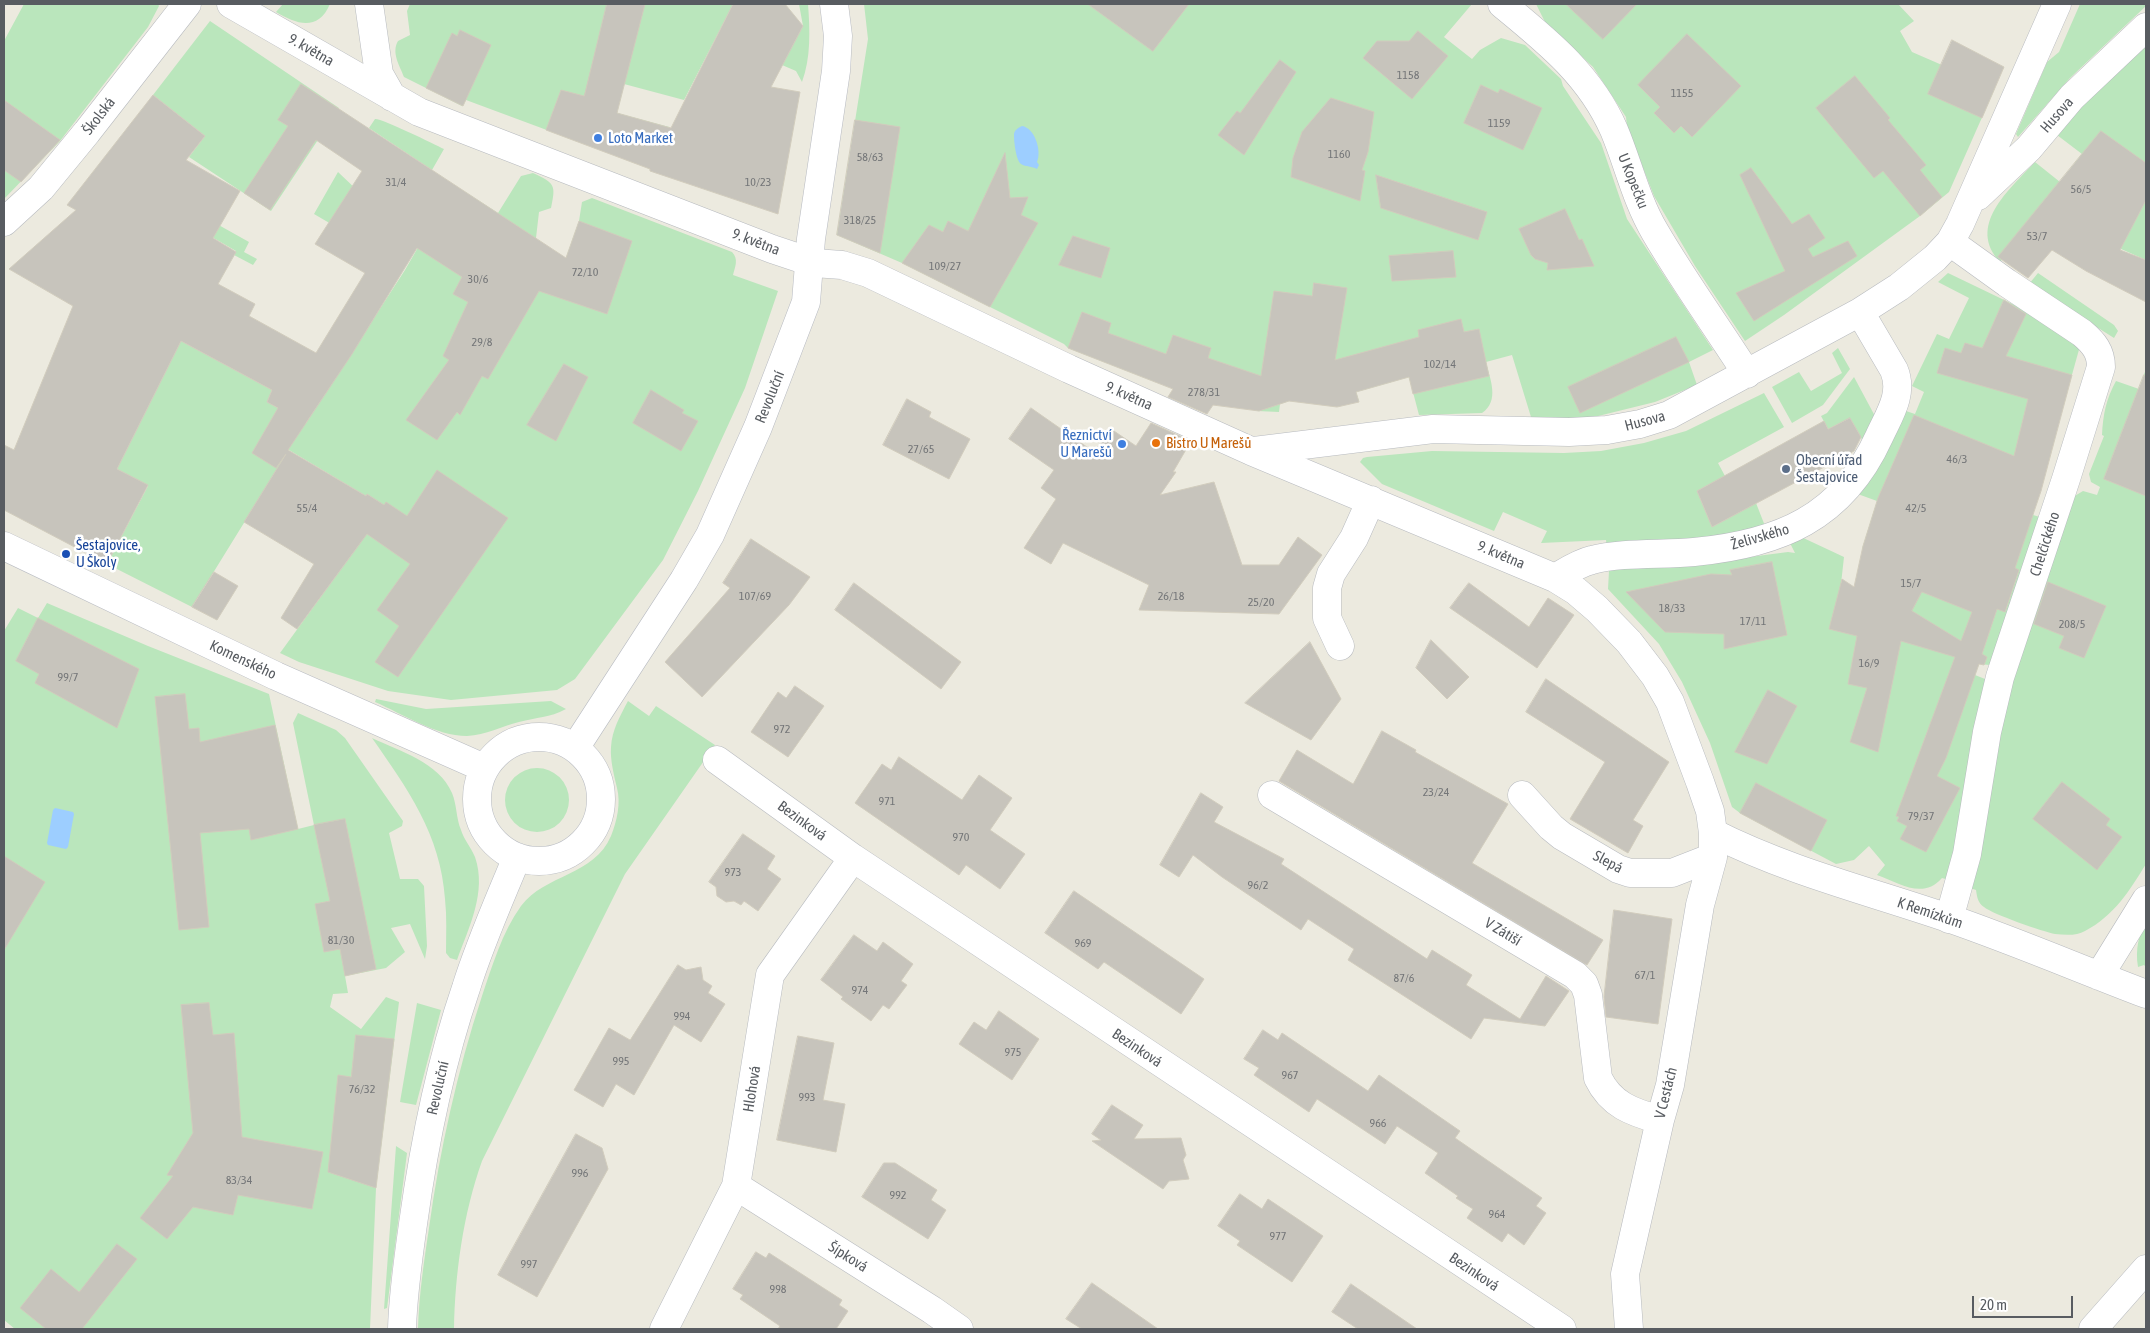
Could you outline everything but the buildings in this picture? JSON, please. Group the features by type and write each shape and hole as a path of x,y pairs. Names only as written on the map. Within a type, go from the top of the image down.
{"street":[{"name":"Školská","path":"4,222 47,181 187,4"},
{"name":"9. května","path":"231,4 419,112 772,249 809,261 842,265 868,273 1251,451 1555,578 1576,591 1597,609 1629,642 1655,676 1670,702 1710,811 1713,845"},
{"path":"369,4 379,74 392,97"},
{"name":"Revoluční","path":"576,748 684,580 722,510 758,428 800,319 808,290 813,225 836,71 838,36 834,4"},
{"name":"U Kopečku","path":"1502,4 1583,77 1614,129 1635,190 1654,231 1747,374"},
{"name":"Husova","path":"1251,451 1433,429 1569,432 1607,430 1640,424 1669,415 1860,312 1924,267 1950,242 1969,205 2057,4"},
{"name":"Husova","path":"1969,205 2029,148 2072,97 2146,27"},
{"name":"Chelčického","path":"1949,919 1967,854 1987,732 2000,677 2101,367 2101,361 2093,343 2082,333 1950,242"},
{"name":"Želivského","path":"1555,578 1593,559 1694,552 1767,538 1790,530 1814,518 1830,505 1848,487 1865,464 1874,449 1898,394 1898,378 1860,312"},
{"path":"1340,646 1328,618 1327,588 1331,574 1354,538 1371,500"},
{"name":"Komenského","path":"4,546 276,676 484,768"},
{"path":"525,737 552,738 564,741 576,748 591,764 600,784 601,807 594,828 580,845 561,857 539,861 517,857 495,843 486,833 481,820 477,794 484,768 502,749 512,742 525,737"},
{"name":"Bezinková","path":"717,760 853,858 1562,1329"},
{"name":"V Zátiší","path":"1272,794 1575,975 1584,984 1588,995 1598,1078 1604,1090 1625,1109 1660,1120"},
{"name":"Slepá","path":"1522,795 1551,827 1562,836 1618,869 1630,873 1672,873 1713,845"},
{"name":"K Remízkům","path":"1713,845 1744,849 1781,864 1949,919 2146,994"},
{"name":"V Cestách","path":"1630,1329 1625,1274 1660,1120 1670,1085 1700,905 1713,845"},
{"name":"Revoluční","path":"400,1326 416,1200 438,1083 468,981 517,857"},
{"name":"Hlohová","path":"664,1329 736,1186 770,976 853,858"},
{"path":"2100,976 2146,900"},
{"name":"Šípková","path":"736,1186 959,1329"},
{"path":"2093,1329 2146,1269"}],"green space":[{"path":"24,4 158,4 159,6 148,27 60,141 4,199 4,41"},
{"path":"283,4 330,4 319,19 306,23 291,20 276,12"},
{"path":"410,4 733,4 684,100 624,84 617,113 669,127 649,168 466,100 462,106 404,77 395,50 398,41 410,35 407,11"},
{"path":"799,4 808,4 809,24 807,63 802,82 796,71 782,65 803,26"},
{"path":"864,4 1472,4 1444,37 1472,59 1480,50 1501,38 1525,45 1561,79 1563,86 1601,143 1627,219 1713,350 1689,362 1697,385 1655,402 1586,419 1531,417 1512,355 1486,362 1492,396 1488,408 1482,413 1419,415 1409,377 1356,392 1359,401 1289,401 1280,404 1279,412 1257,411 1156,382 1068,348 1064,344 902,263 837,235 868,39"},
{"path":"1536,4 1898,4 1914,21 1900,31 1912,52 1995,88 1949,192 1920,216 1784,315 1745,341 1695,266 1654,196 1627,127 1626,117 1593,67 1545,22"},
{"path":"2080,4 2146,4 2146,6 2070,78 2018,137 2016,134 2047,62 2059,52"},
{"path":"210,21 339,108 271,211 189,157 205,136 153,95"},
{"path":"2146,45 2146,260 2103,241 2040,207 2002,253 2001,263 1991,249 1988,235 1989,222 1995,209 2014,184 2035,162 2060,182 2082,154 2057,135 2084,104"},
{"path":"375,119 444,149 432,170 369,128"},
{"path":"338,172 358,191 362,242 314,214"},
{"path":"533,173 550,182 553,189 551,208 539,212 536,238 555,289 579,221 582,202 592,198 732,252 736,260 733,275 778,291 745,388 698,491 663,560 575,679 557,690 451,700 388,691 299,662 280,653 357,547 384,506 367,494 366,496 289,450 192,607 107,564 148,486 117,469 181,341 272,390 267,402 306,423 405,270 454,185 498,213 521,176"},
{"path":"199,214 249,242 244,252 257,259 253,265 234,255 236,251 193,226"},
{"path":"1948,273 2027,311 2080,346 2033,515 2040,517 1990,665 1979,664 1975,675 1985,679 1988,683 1949,880 1942,878 1935,885 1919,889 1902,885 1877,875 1885,865 1869,846 1854,860 1836,864 1732,807 1710,743 1682,682 1659,644 1608,589 1609,571 1620,567 1734,559 1788,552 1795,553 1788,539 1797,535 1844,557 1841,584 1876,598 1862,549 1877,501 1855,493 1900,409 1915,414 1924,392 1912,386 1937,334 1949,339 1969,298 1938,282"},
{"path":"2038,273 2114,325 2118,331 2114,338 2029,284"},
{"path":"1838,348 1850,369 1823,405 1792,423 1772,387 1799,372 1811,391 1842,373 1832,353"},
{"path":"2146,369 2146,864 2127,893 2105,918 2082,933 2071,935 2055,934 1989,910 1979,902 1976,890 1970,888 1997,728 2073,497 2083,491 2097,495 2100,487 2091,482 2089,474 2104,436 2102,435 2106,407 2116,381 2139,389"},
{"path":"1854,377 1876,418 1865,445 1850,418 1828,429 1821,416 1827,413"},
{"path":"1764,393 1784,427 1718,463 1725,476 1697,491 1712,527 1756,503 1765,526 1735,535 1607,549 1606,540 1541,543 1547,531 1503,512 1494,531 1382,484 1360,462 1363,458 1367,457 1432,451 1564,453 1601,451 1644,443 1686,431"},
{"path":"47,603 269,694 298,829 314,825 293,723 298,713 336,730 345,738 403,821 402,826 389,833 400,879 418,879 424,886 427,946 425,959 410,924 391,928 405,952 386,968 345,976 348,993 333,994 330,1007 361,1029 386,997 399,1002 376,1188 370,1329 15,1329 4,1320 4,631 18,608 38,618"},
{"path":"376,699 426,709 551,701 566,709 548,716 467,736 443,732 420,724 375,702"},
{"path":"628,701 649,716 656,706 715,745 625,874 482,1161 475,1181 461,1244 454,1329 418,1329 425,1253 444,1140 457,1082 482,996 503,938 521,906 531,895 543,887 593,859 603,849 611,836 617,818 619,800 612,762 612,741 617,723"},
{"path":"372,738 428,765 446,782 452,793 462,834 475,857 479,883 475,909 457,960 450,958 446,953 446,912 442,876 437,854 429,833 398,775"},
{"path":"531,768 543,768 560,777 567,788 569,800 567,812 560,823 543,832 531,832 519,827 510,818 505,806 505,794 510,782 519,773"},
{"path":"2146,919 2146,967 2144,965 2138,967 2138,942"},
{"path":"417,1003 441,1010 416,1105 400,1102"},
{"path":"396,1146 407,1153 387,1308 384,1309"}],"water":[{"path":"1022,126 1031,131 1038,146 1037,162 1039,165 1037,169 1025,166 1019,162 1014,133 1016,129"},
{"path":"55,808 73,812 74,814 68,847 66,849 48,845 47,843 53,810"}],"place":[{"name":"Loto Market","path":"598,138"},
{"name":"Bistro U Marešů","path":"1156,443"},
{"name":"Řeznictví U Marešů","path":"1122,444"},
{"name":"Obecní úřad Šestajovice","path":"1786,469"},
{"name":"Šestajovice, U Školy","path":"66,554"}]}
